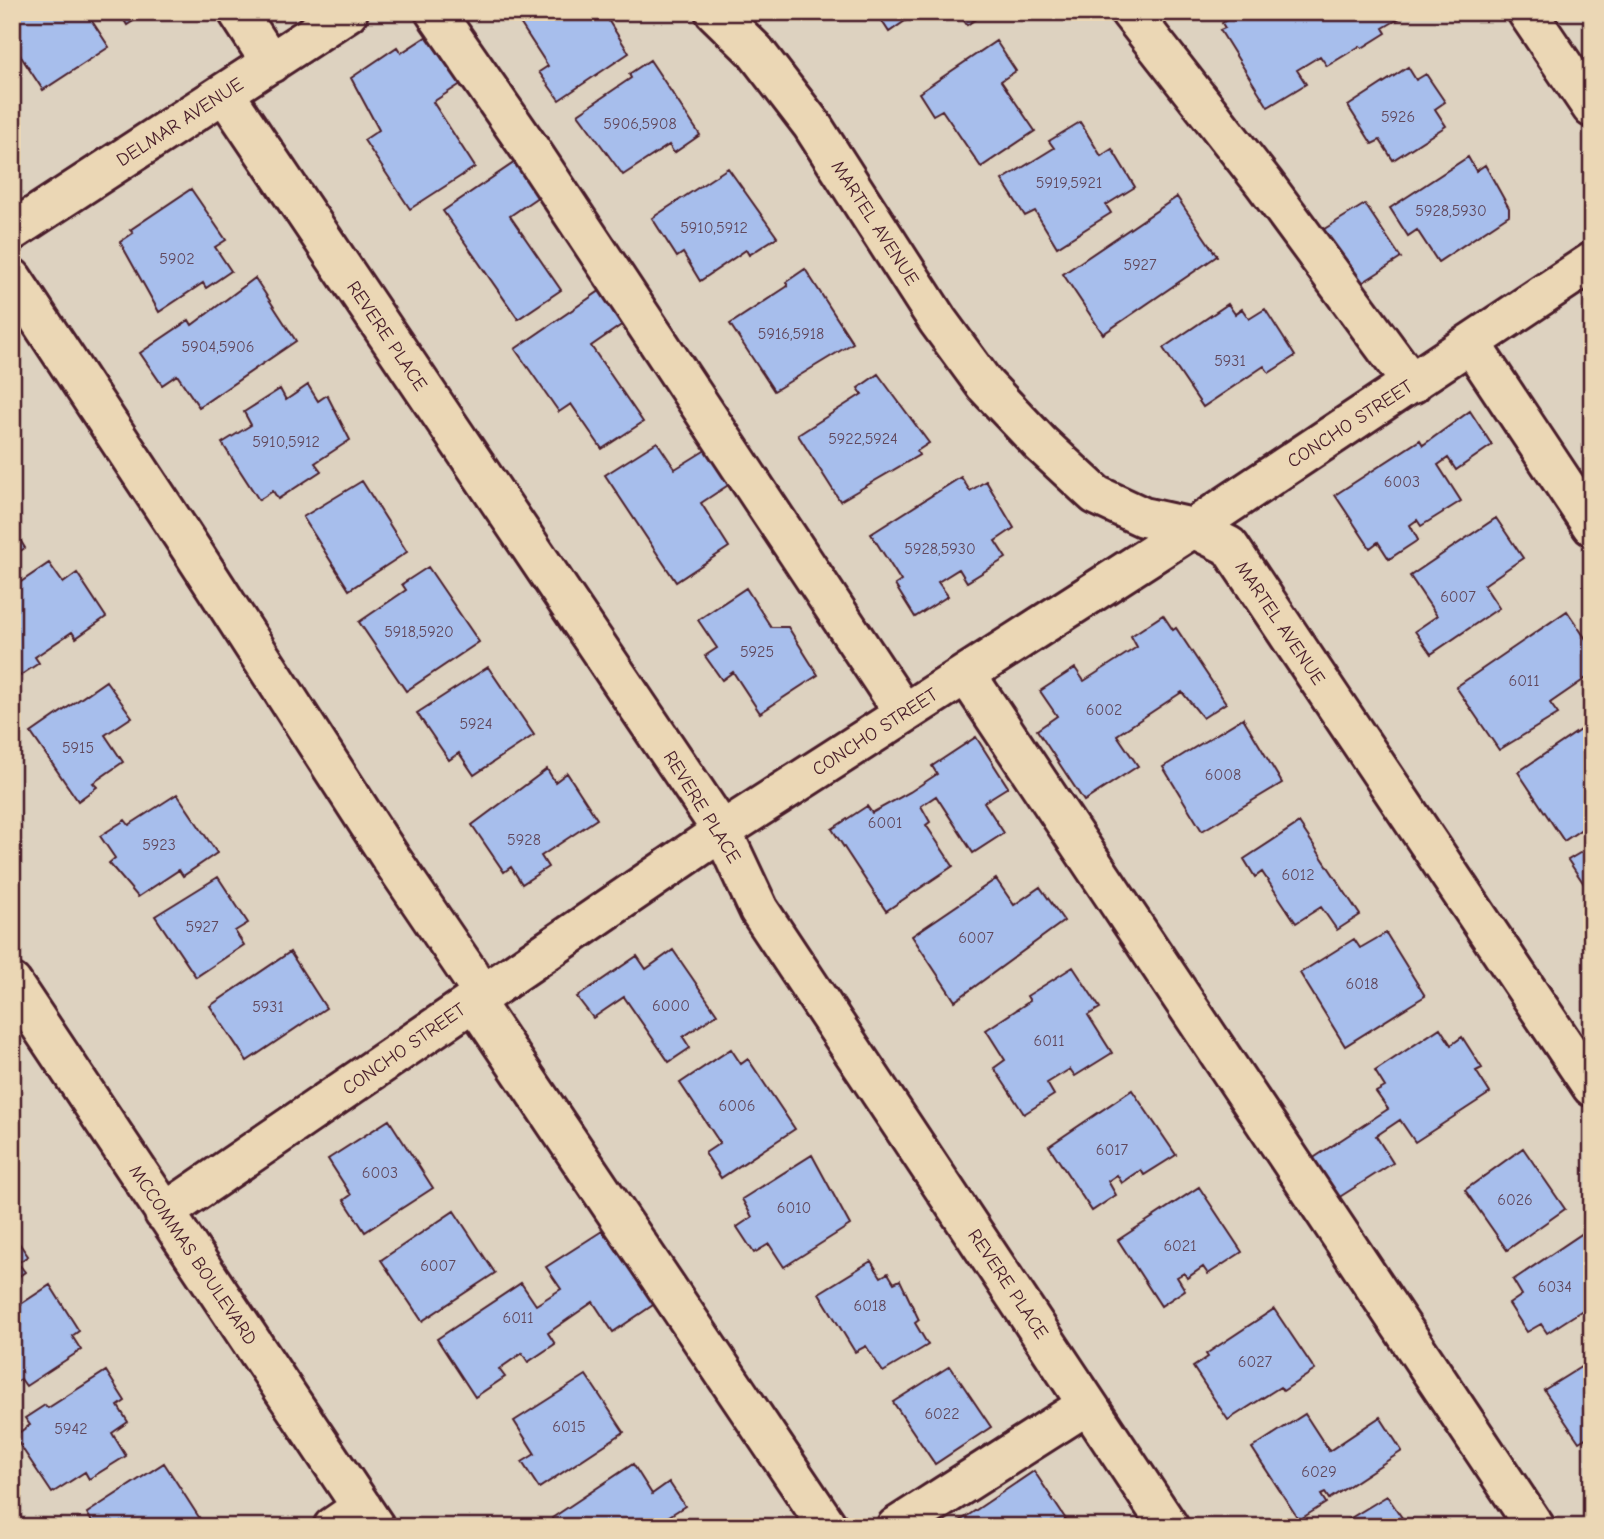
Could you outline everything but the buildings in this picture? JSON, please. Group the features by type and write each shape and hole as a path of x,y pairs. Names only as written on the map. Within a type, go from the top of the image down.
{"street":[{"path":"238,12 271,63"},
{"name":"DELMAR AVENUE","path":"12,231 348,12"},
{"path":"435,12 545,172 904,713"},
{"name":"MARTEL AVENUE","path":"715,12 755,51 812,125 938,321 985,384 1041,444 1096,495 1143,517 1193,528 1228,546 1592,1087"},
{"path":"1130,12 1264,183 1412,384"},
{"path":"1527,12 1592,108"},
{"name":"REVERE PLACE","path":"225,94 722,831 759,911 1169,1527"},
{"name":"CONCHO STREET","path":"164,1213 722,831 1193,528 1592,262"},
{"path":"12,278 182,535 478,997 828,1527"},
{"path":"1471,344 1592,526"},
{"path":"966,674 1535,1527"},
{"name":"MCCOMMAS BOULEVARD","path":"12,983 164,1213 356,1520"},
{"path":"896,1527 1087,1405"}]}
